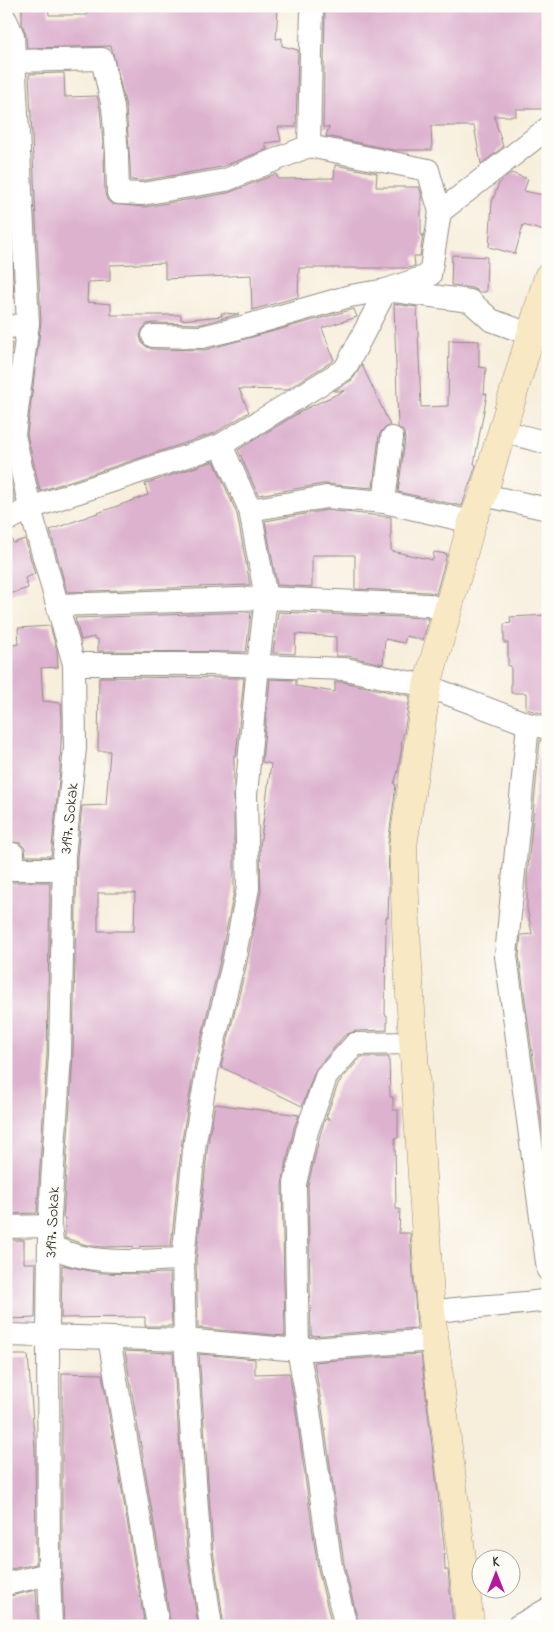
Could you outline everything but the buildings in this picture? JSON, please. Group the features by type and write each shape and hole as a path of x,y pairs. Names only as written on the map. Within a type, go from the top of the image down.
{"street":[{"path":"309,146 312,6"},
{"name":"3197. Sokak","path":"9,31 14,61 28,323 14,435 30,508 74,664 75,748 64,869 60,1064 50,1226 48,1336 51,1626"},
{"path":"14,61 102,59 113,107 118,153 118,193 142,194 226,180 309,146 428,170 440,212 430,275 386,290 350,296 239,328 202,336 153,336"},
{"path":"440,212 548,128"},
{"path":"469,1626 431,1312 412,1043 404,846 427,686 472,522 502,431 540,336 548,277"},
{"path":"386,290 470,301 491,320 540,336"},
{"path":"6,521 30,508 221,445 345,369 386,290"},
{"path":"6,328 28,323"},
{"path":"502,431 548,443"},
{"path":"384,502 392,438"},
{"path":"211,1626 200,1551 185,1340 183,1258 190,1186 208,1066 234,964 248,888 246,795 266,598 250,510 221,445"},
{"path":"482,495 548,509"},
{"path":"250,510 326,497 384,502 472,522"},
{"path":"58,605 266,598 428,605 447,611"},
{"path":"74,664 258,665 345,669 427,686 538,726 506,956 548,1270"},
{"path":"6,854 13,854 13,869 64,869"},
{"path":"346,1626 331,1567 308,1403 298,1350 295,1184 307,1130 326,1077 355,1044 412,1043"},
{"path":"6,1227 50,1226 53,1247 68,1254 104,1260 183,1258"},
{"path":"431,1312 468,1307 525,1304 548,1300"},
{"path":"6,1335 185,1340 298,1350 434,1340"},
{"path":"109,1338 158,1626"},
{"path":"6,1584 49,1574"},
{"path":"518,1626 548,1609"}]}
